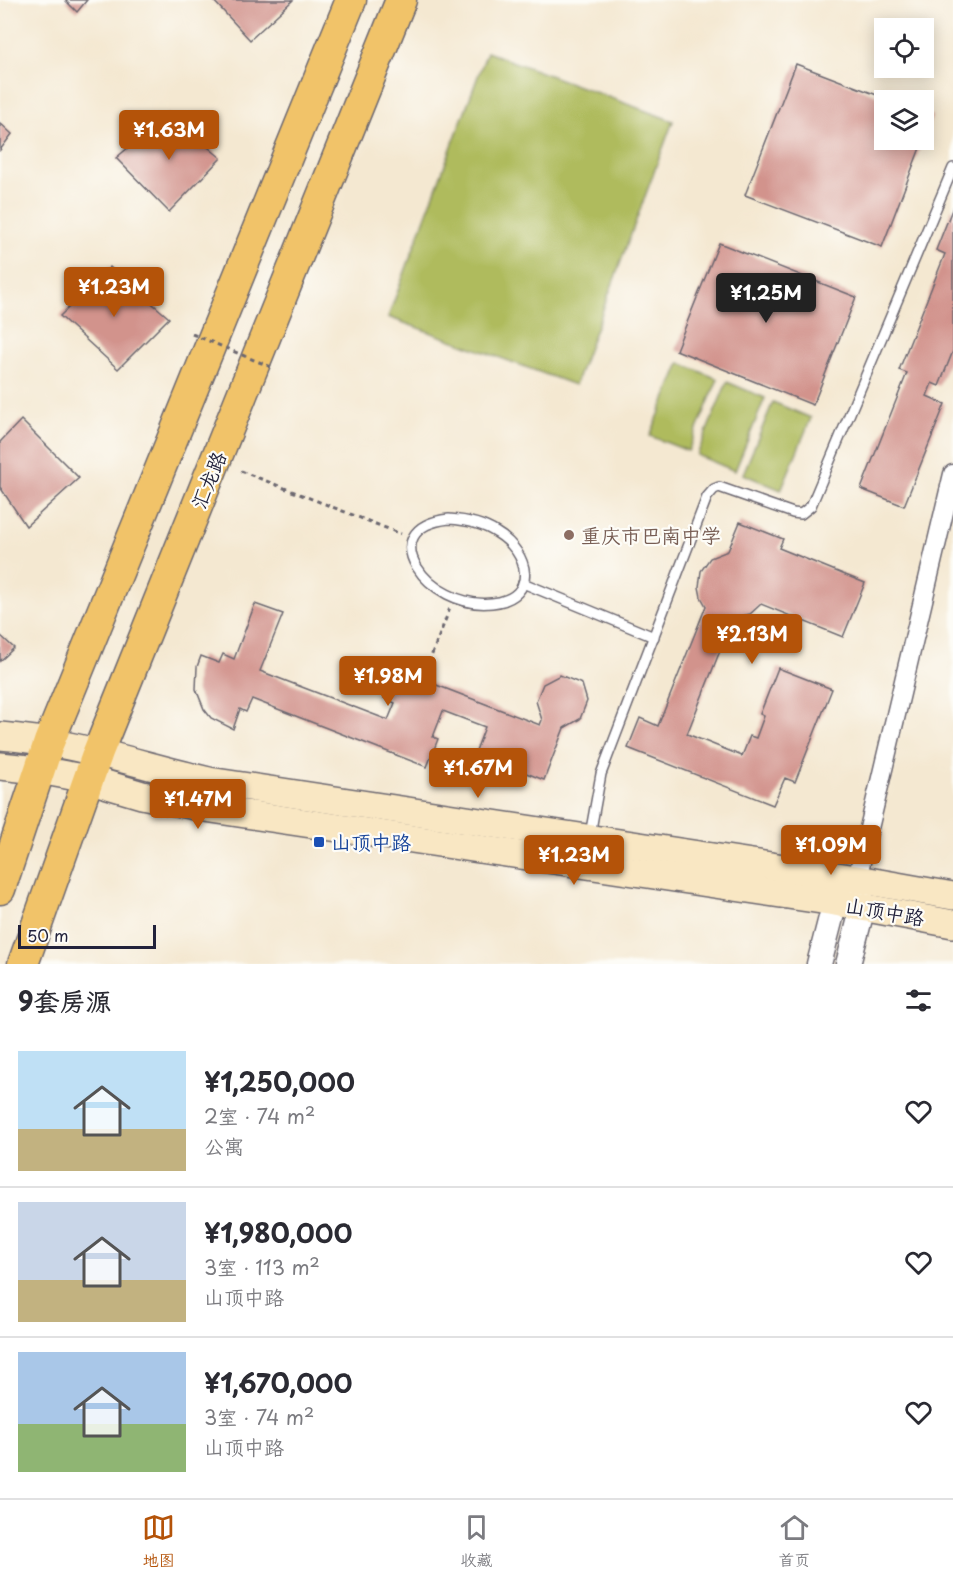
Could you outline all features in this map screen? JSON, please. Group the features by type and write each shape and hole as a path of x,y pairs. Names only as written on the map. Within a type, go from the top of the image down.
{"main road":[{"path":"1,885 49,742 351,0"},
{"name":"汇龙路","path":"23,964 93,766 401,0"},
{"name":"山顶中路","path":"0,736 49,742 142,795 205,808 588,852 857,879 953,896"},
{"name":"山顶中路","path":"0,766 39,770 93,766"},
{"path":"0,833 3,850 1,885"},
{"name":"山顶中路","path":"588,852 953,924"}],"street":[{"path":"848,964 863,907 857,879 953,474"},
{"path":"819,964 835,902 857,879"}],"lane":[{"path":"588,852 598,783 710,492 719,487 726,488 793,513 801,513 811,506 953,168"},
{"path":"441,520 467,520 482,525 505,538 517,551 525,564 526,574 523,583 516,594 496,602 479,603 453,598 432,585 420,572 411,553 414,540 421,528 441,520"},
{"path":"523,583 654,637"}],"path":[{"path":"192,334 271,367"},
{"path":"241,471 414,540"},
{"path":"422,680 453,598"}],"green space":[{"path":"487,52 673,121 575,385 388,317"},
{"path":"680,363 718,379 688,451 650,436"},
{"path":"727,382 765,398 735,471 697,455"},
{"path":"773,402 811,418 781,490 743,474"}],"building":[{"path":"65,0 87,0 77,12"},
{"path":"213,0 293,0 250,40"},
{"path":"796,64 874,94 874,150 919,150 882,247 745,195"},
{"path":"168,114 221,158 169,212 116,158"},
{"path":"0,123 12,134 0,150"},
{"path":"953,207 953,351 939,386 932,383 927,396 945,404 904,506 861,489 907,373 899,370 945,254 936,250"},
{"path":"719,243 856,297 813,405 676,350"},
{"path":"110,267 169,318 118,369 60,316"},
{"path":"21,420 79,478 26,526 0,487 0,442"},
{"path":"740,522 783,539 779,548 865,583 843,637 761,604 750,614 733,618 687,734 742,756 750,736 756,738 764,716 760,714 778,668 832,689 795,782 785,778 773,805 628,748 640,718 658,726 706,606 699,587 701,571 710,558 728,551"},
{"path":"255,604 283,614 260,671 388,720 395,703 384,698 395,669 540,725 542,720 536,701 543,684 560,675 582,684 587,701 580,719 564,728 544,780 475,753 485,727 443,711 433,737 438,739 427,767 252,699 246,712 240,709 233,729 211,718 204,709 196,689 197,667 201,656 219,663 223,654 234,659"},
{"path":"0,635 14,648 0,661"}],"place":[{"name":"重庆市巴南中学","path":"569,535"},
{"name":"山顶中路","path":"319,842"}]}
